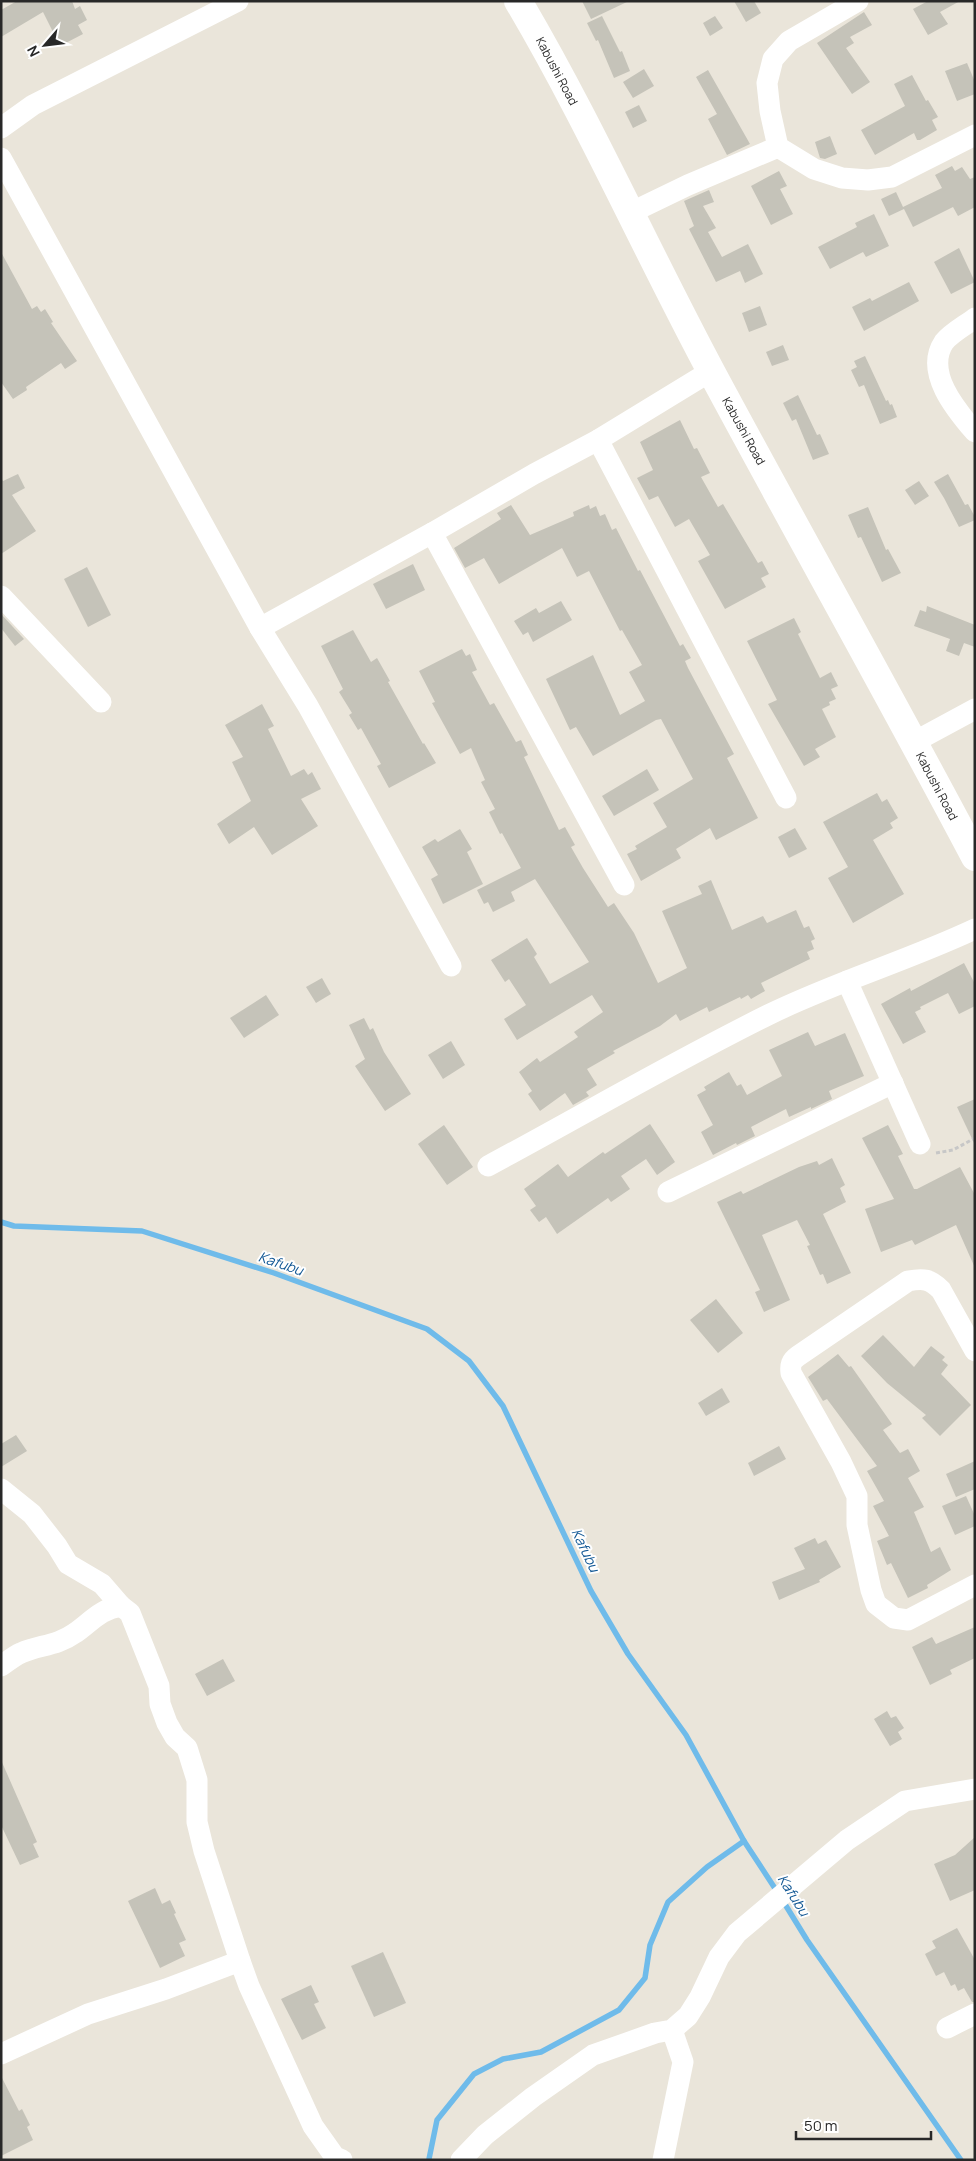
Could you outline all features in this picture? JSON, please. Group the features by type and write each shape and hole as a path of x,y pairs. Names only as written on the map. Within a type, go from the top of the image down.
{"main road":[{"name":"Kabushi Road","path":"518,1 555,64 711,371 975,857"}],"street":[{"path":"1,128 33,105 238,1"},
{"path":"858,1 789,41 773,59 767,83 770,111 778,147 814,170 842,178 868,180 892,177 975,135"},
{"path":"630,213 688,185 778,147"},
{"path":"1,158 260,628 308,706 452,966"},
{"path":"975,318 945,341 938,363 941,381 949,398 975,432"},
{"path":"260,628 598,440 711,371"},
{"path":"598,440 786,798"},
{"path":"432,533 624,885"},
{"path":"1,596 101,702"},
{"path":"914,742 975,709"},
{"path":"488,1166 769,1015 847,981 931,950 975,929"},
{"path":"847,981 920,1144"},
{"path":"668,1192 893,1083"},
{"path":"975,1351 941,1290 925,1278 908,1280 798,1356 790,1365 792,1373 841,1462 857,1496 857,1525 871,1590 876,1604 894,1618 908,1620 975,1585"},
{"path":"1,1489 32,1514 58,1546 68,1564 102,1584 121,1606 130,1613 159,1686 160,1704 167,1723 175,1737 187,1748 197,1780 197,1822 204,1851 249,1986 313,2126 335,2157 342,2160"},
{"path":"1,1666 21,1653 63,1640 100,1613 110,1608 121,1606"},
{"path":"461,2160 485,2135 533,2097 593,2055 655,2033 672,2030 688,2016 700,1997 719,1957 737,1933 847,1840 905,1801 975,1789"},
{"path":"1,2054 88,2014 166,1989 240,1961"},
{"path":"947,2028 975,2014"},
{"path":"663,2160 683,2062 672,2030"}],"path":[{"path":"920,1144 936,1153 953,1150 975,1138"}],"building":[{"path":"17,1 72,1 75,9 80,6 87,20 78,25 83,34 60,46 43,12 1,37 1,10"},
{"path":"582,1 629,1 591,19"},
{"path":"734,1 754,1 761,13 746,22"},
{"path":"928,1 960,1 940,12 948,24 928,35 913,9"},
{"path":"864,12 872,25 850,37 854,43 846,48 870,82 852,94 817,43"},
{"path":"602,16 620,52 622,51 630,71 614,78 598,40 596,41 587,23"},
{"path":"715,16 723,28 710,36 703,23"},
{"path":"967,63 975,82 975,94 957,101 945,71"},
{"path":"644,69 654,86 633,98 623,82"},
{"path":"708,70 750,144 727,155 708,119 717,114 696,77"},
{"path":"912,75 926,101 928,100 938,117 932,120 937,130 920,140 917,140 914,133 875,155 861,130 905,106 894,84"},
{"path":"639,105 647,121 633,128 625,112"},
{"path":"830,136 837,154 825,159 820,158 815,142"},
{"path":"952,166 955,171 962,167 970,179 975,177 975,207 958,216 953,207 913,227 904,209 889,216 881,199 896,192 903,207 942,188 935,175"},
{"path":"779,171 787,186 780,189 793,214 771,225 751,186"},
{"path":"709,190 714,202 703,206 716,228 708,232 722,257 748,244 763,274 745,283 740,271 716,282 689,229 694,226 684,201"},
{"path":"874,214 889,246 866,257 863,252 830,269 818,247 857,227 855,223"},
{"path":"959,248 975,282 951,294 934,262"},
{"path":"1,252 32,309 37,306 41,312 45,309 53,322 51,323 77,361 65,369 61,363 26,387 27,390 13,399 1,382"},
{"path":"909,282 919,301 864,331 852,307 870,298 872,301"},
{"path":"760,306 767,325 749,332 742,313"},
{"path":"783,345 789,360 772,366 766,352"},
{"path":"865,356 886,401 888,400 890,405 892,404 897,417 880,424 864,385 859,387 851,370 857,367 854,361"},
{"path":"798,395 817,435 820,434 829,454 813,460 796,419 792,421 783,403"},
{"path":"680,420 694,449 697,448 710,473 701,477 718,507 723,504 758,563 762,561 769,574 761,578 766,587 725,609 698,561 710,555 689,519 675,527 658,496 649,500 637,478 653,470 640,442"},
{"path":"18,474 25,488 12,495 36,531 1,554 1,478 3,481"},
{"path":"948,474 965,505 968,504 975,517 975,520 959,527 934,482"},
{"path":"919,481 929,496 915,505 905,490"},
{"path":"511,505 530,535 574,516 573,512 589,505 590,509 596,506 600,516 605,514 612,530 616,528 638,571 640,570 680,646 683,644 691,658 685,661 734,754 727,758 758,818 716,840 710,828 676,849 681,858 641,881 627,854 637,849 635,846 667,827 653,803 693,779 661,719 656,720 593,756 576,727 570,730 546,679 593,655 620,715 645,701 629,672 642,665 622,630 620,631 589,571 577,577 562,548 499,584 484,558 465,568 454,548 501,519 497,513"},
{"path":"868,507 886,550 888,549 901,573 882,582 861,537 858,538 848,515"},
{"path":"413,564 425,590 386,609 373,584"},
{"path":"87,567 111,615 88,627 64,579"},
{"path":"561,601 572,620 533,642 528,632 523,635 514,621 536,608 539,613"},
{"path":"927,606 975,625 975,647 964,643 959,656 946,651 950,639 914,626 920,610 926,612"},
{"path":"2,615 24,639 15,646 1,628"},
{"path":"794,618 801,632 798,634 820,678 831,672 838,686 831,689 836,699 829,702 830,705 822,709 836,737 815,749 820,757 804,766 768,704 777,700 747,641"},
{"path":"353,630 371,662 377,658 390,681 388,682 436,763 389,788 377,766 381,764 361,728 358,730 349,715 352,713 339,692 343,689 321,646"},
{"path":"462,649 466,656 470,654 477,670 472,672 490,705 494,703 516,742 521,740 528,755 524,757 559,830 565,827 575,845 571,847 608,907 614,903 634,933 658,983 687,968 662,911 702,894 698,886 711,880 732,930 763,916 767,923 796,910 804,928 809,926 815,939 811,941 814,949 807,952 810,959 761,983 765,991 751,999 748,995 741,999 740,997 709,1012 707,1007 680,1021 676,1014 660,1026 613,1051 615,1053 587,1069 597,1085 586,1092 589,1096 573,1105 565,1093 540,1111 528,1094 532,1091 519,1072 537,1058 540,1062 578,1037 574,1032 603,1012 592,995 517,1040 504,1019 526,1005 509,979 505,982 491,960 527,938 537,954 534,957 550,984 589,962 535,879 511,892 515,901 493,912 488,902 484,904 477,890 521,868 489,812 495,809 481,782 485,780 471,748 460,754 432,703 435,702 419,671"},
{"path":"262,704 274,726 268,729 291,776 304,769 308,775 312,772 321,789 301,799 318,826 272,855 254,827 229,844 217,824 251,801 232,762 243,757 225,725"},
{"path":"647,769 659,790 614,816 602,796"},
{"path":"877,793 882,802 887,799 898,818 890,823 893,828 873,840 904,894 853,923 828,878 848,867 823,822"},
{"path":"795,828 807,849 789,858 778,837"},
{"path":"460,829 472,849 467,852 483,884 443,904 431,879 438,875 422,847 435,839 438,842"},
{"path":"964,963 975,984 975,1006 959,1014 948,993 920,1007 921,1009 915,1012 926,1032 903,1044 881,1004 910,988 911,991"},
{"path":"322,978 331,994 316,1003 306,987"},
{"path":"266,995 279,1015 244,1038 230,1018"},
{"path":"364,1018 370,1030 373,1028 384,1052 411,1094 385,1111 355,1066 365,1059 349,1025"},
{"path":"808,1032 815,1046 845,1033 864,1076 829,1091 832,1099 811,1109 811,1107 789,1117 786,1109 751,1127 755,1136 713,1155 701,1132 713,1125 697,1095 706,1090 704,1087 729,1072 737,1086 741,1084 747,1095 782,1076 769,1050"},
{"path":"451,1041 465,1065 443,1079 428,1055"},
{"path":"975,1099 975,1145 957,1107"},
{"path":"650,1124 675,1162 657,1175 646,1159 621,1176 630,1189 611,1202 608,1198 557,1234 546,1217 539,1222 530,1210 536,1206 524,1189 558,1164 568,1177 603,1152 605,1154"},
{"path":"444,1125 473,1167 447,1185 418,1144"},
{"path":"888,1125 903,1154 898,1156 914,1189 960,1167 975,1195 975,1268 956,1225 915,1245 912,1240 881,1252 865,1209 894,1199 862,1138"},
{"path":"832,1158 845,1185 840,1188 846,1202 823,1214 851,1273 827,1284 823,1274 820,1275 807,1246 810,1245 797,1220 762,1235 790,1300 764,1312 755,1292 760,1290 717,1202 741,1191 743,1194 799,1167 817,1161 819,1165"},
{"path":"716,1299 743,1333 718,1353 690,1320"},
{"path":"883,1335 914,1367 931,1346 945,1357 942,1360 948,1365 941,1374 971,1405 940,1436 922,1418 926,1415 887,1383 861,1356"},
{"path":"838,1354 849,1367 851,1366 892,1424 883,1430 900,1453 908,1449 920,1471 908,1478 924,1507 914,1512 931,1552 940,1547 951,1570 927,1585 928,1588 908,1598 891,1563 887,1565 877,1541 889,1536 873,1506 884,1501 867,1471 877,1466 827,1399 823,1401 808,1377"},
{"path":"722,1388 730,1402 706,1416 698,1403"},
{"path":"16,1435 27,1451 1,1467 1,1444"},
{"path":"779,1446 786,1459 754,1476 748,1463"},
{"path":"975,1461 975,1489 956,1497 946,1474"},
{"path":"966,1496 975,1516 975,1526 955,1535 942,1506"},
{"path":"815,1538 818,1544 826,1540 841,1567 819,1580 820,1582 779,1600 772,1582 805,1569 794,1548"},
{"path":"975,1627 975,1658 950,1670 952,1674 930,1685 912,1647 932,1637 936,1644"},
{"path":"223,1659 235,1681 207,1696 195,1674"},
{"path":"887,1711 891,1718 896,1716 904,1728 898,1732 902,1739 890,1746 874,1719"},
{"path":"1,1760 37,1842 33,1844 39,1857 20,1865 1,1825"},
{"path":"975,1837 975,1890 950,1901 934,1864 955,1855"},
{"path":"155,1888 162,1904 170,1900 186,1940 179,1943 185,1956 160,1968 128,1901"},
{"path":"957,1928 975,1960 975,2002 972,2002 964,1988 958,1991 955,1984 951,1986 944,1972 936,1976 925,1954 936,1948 932,1941"},
{"path":"383,1952 406,2003 374,2017 351,1966"},
{"path":"311,1985 319,2002 314,2004 326,2028 302,2040 281,1999"},
{"path":"1,2076 19,2111 22,2109 30,2125 27,2127 33,2140 1,2156"}],"waterway":[{"name":"Kafubu","path":"1,1222 14,1226 142,1231 274,1273 427,1329 469,1361 503,1406 591,1591 628,1654 686,1735 744,1841 778,1893"},
{"path":"429,2159 437,2120 474,2074 503,2059 541,2052 619,2010 645,1978 650,1945 668,1902 707,1867 744,1841"},
{"name":"Kafubu","path":"783,1901 807,1940 961,2160"}]}
